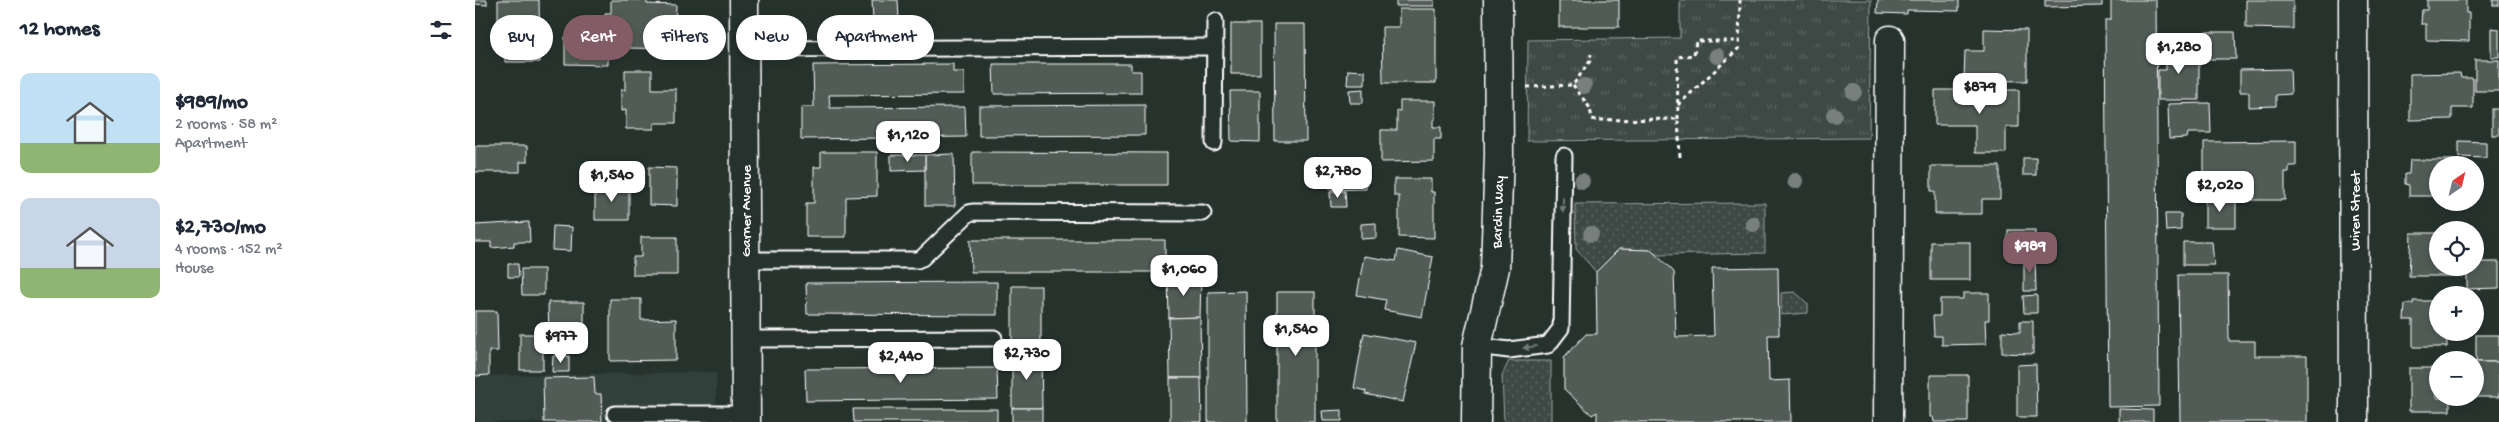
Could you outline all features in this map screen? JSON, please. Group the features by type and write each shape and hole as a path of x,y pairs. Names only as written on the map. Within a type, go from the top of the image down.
{"street":[{"name":"Garner Avenue","path":"744,0 744,15"},
{"name":"Bardin Way","path":"1476,422 1477,346 1495,268 1499,156 1498,0"},
{"name":"Wiren Street","path":"2353,0 2354,422"},
{"path":"1888,422 1889,40"},
{"name":"Garner Avenue","path":"745,60 746,418"}],"lane":[{"path":"1214,143 1215,21"},
{"path":"807,49 1215,47"},
{"path":"1477,346 1509,350 1548,345 1561,328 1564,156"},
{"path":"745,260 917,260 922,258 969,213 973,212 1203,213"},
{"path":"746,339 994,338"},
{"path":"615,414 657,418 746,418"}],"path":[{"path":"1678,105 1739,48 1740,0"},
{"path":"1680,157 1677,57 1694,56 1696,41 1739,41"},
{"path":"1573,85 1590,62 1591,54"},
{"path":"1499,86 1573,85"},
{"path":"1573,85 1590,108 1592,119 1678,119"}],"shaded area":[{"path":"716,372 716,422 475,422 475,376"}],"green space":[{"path":"1680,0 1871,0 1869,138 1527,141 1528,40 1680,38"},
{"path":"1765,203 1765,253 1657,255 1651,250 1619,249 1596,272 1576,249 1575,204"},
{"path":"1795,292 1808,304 1808,313 1781,315 1781,293"},
{"path":"1509,361 1551,361 1551,422 1504,422 1502,375"}],"building":[{"path":"475,0 487,0 487,5 475,4"},
{"path":"498,0 539,0 539,15 498,15"},
{"path":"611,0 647,0 647,4 676,5 676,15 643,15 643,48 633,48 633,15 605,15 605,13 611,13"},
{"path":"872,0 898,0 899,15 873,15"},
{"path":"1396,0 1434,0 1434,6 1396,6"},
{"path":"1559,0 1619,0 1619,27 1559,27"},
{"path":"1878,0 1959,0 1959,11 1907,10 1907,14 1877,13"},
{"path":"2045,0 2102,0 2102,6 2045,7"},
{"path":"2111,0 2156,0 2159,406 2108,407 2105,20 2111,20"},
{"path":"2246,0 2293,0 2293,29 2246,28"},
{"path":"2427,0 2466,0 2466,13 2469,13 2469,41 2426,40 2426,24 2421,24 2422,10 2427,10"},
{"path":"2493,0 2499,0 2499,5 2493,5"},
{"path":"1399,9 1436,9 1436,83 1383,83 1382,27 1399,27"},
{"path":"1231,24 1260,24 1260,74 1231,74"},
{"path":"1274,24 1305,24 1306,141 1275,141"},
{"path":"2491,28 2499,29 2499,57 2491,57"},
{"path":"1984,29 2027,30 2027,81 1964,80 1965,51 1984,51"},
{"path":"2205,32 2235,32 2236,59 2206,59"},
{"path":"2166,43 2187,43 2187,59 2199,60 2199,100 2158,100 2158,70 2166,70"},
{"path":"505,60 540,60 540,62 505,62"},
{"path":"565,60 608,60 608,65 565,64"},
{"path":"2475,60 2499,60 2499,91 2475,91"},
{"path":"953,64 953,72 964,72 964,94 829,95 830,108 965,107 966,137 801,139 801,107 814,107 813,65"},
{"path":"993,64 1131,64 1131,71 1141,71 1141,93 994,94"},
{"path":"2290,69 2291,94 2276,95 2276,106 2249,107 2249,92 2240,92 2240,70"},
{"path":"625,70 652,70 652,89 676,89 676,123 654,123 654,129 626,129 626,110 621,111 621,90 625,90"},
{"path":"1348,70 1365,71 1365,85 1347,85"},
{"path":"2460,73 2461,78 2473,78 2473,108 2452,108 2452,119 2410,120 2410,74"},
{"path":"1363,89 1363,103 1350,103 1349,90"},
{"path":"1935,90 2019,90 2019,127 2006,127 2006,153 1975,153 1975,125 1935,125"},
{"path":"1230,91 1260,91 1260,142 1231,141"},
{"path":"1400,101 1435,101 1433,127 1441,127 1441,139 1434,139 1434,161 1381,162 1381,130 1397,130 1397,111 1400,111"},
{"path":"2210,103 2211,133 2188,133 2187,138 2169,139 2168,104"},
{"path":"1145,105 1145,135 979,136 979,106"},
{"path":"2492,109 2499,109 2499,135 2492,135"},
{"path":"2296,141 2296,166 2289,166 2289,172 2285,172 2285,200 2247,200 2247,183 2204,183 2204,142"},
{"path":"2459,141 2486,142 2486,158 2484,156 2459,156"},
{"path":"475,146 527,146 527,162 520,162 520,172 475,172"},
{"path":"821,152 877,152 877,196 846,197 846,237 806,237 806,203 814,203 814,167 821,167"},
{"path":"972,152 1167,153 1167,185 972,185"},
{"path":"954,154 955,206 925,206 925,155"},
{"path":"891,155 925,155 925,170 891,171"},
{"path":"2023,158 2036,158 2036,175 2023,175"},
{"path":"2410,160 2429,160 2429,196 2409,196 2409,185 2405,184 2405,174 2409,174"},
{"path":"1931,166 2000,166 2000,199 1982,199 1982,214 1935,214 1935,191 1931,191"},
{"path":"649,167 677,168 677,206 649,205"},
{"path":"1329,171 1366,171 1366,189 1330,190"},
{"path":"1394,179 1431,179 1431,192 1434,192 1434,238 1399,237 1399,196 1394,196"},
{"path":"595,185 629,186 629,220 595,220"},
{"path":"1345,191 1346,207 1331,207 1330,192"},
{"path":"2205,199 2236,199 2236,227 2205,227"},
{"path":"2165,214 2181,214 2181,230 2166,231"},
{"path":"529,222 530,242 514,242 514,246 491,248 491,242 475,242 475,225"},
{"path":"1376,223 1376,238 1361,239 1361,224"},
{"path":"553,226 572,227 571,251 552,250"},
{"path":"2008,230 2035,230 2035,257 2008,257"},
{"path":"2411,233 2429,233 2429,276 2409,276"},
{"path":"641,237 677,237 677,275 633,275 633,257 641,257"},
{"path":"970,240 1165,240 1165,272 971,272"},
{"path":"1931,242 1970,242 1970,280 1931,280"},
{"path":"2183,242 2212,242 2214,265 2183,265"},
{"path":"1619,249 1651,250 1674,272 1676,337 1714,336 1712,268 1778,267 1779,335 1768,335 1769,381 1790,380 1791,422 1597,422 1597,412 1592,415 1564,389 1564,357 1586,334 1597,334 1596,272"},
{"path":"1398,250 1433,257 1422,317 1384,310 1386,300 1357,295 1364,256 1396,261"},
{"path":"2024,257 2035,257 2036,291 2024,291"},
{"path":"2484,262 2499,262 2499,288 2467,286 2467,276 2484,276"},
{"path":"508,264 518,264 519,277 508,277"},
{"path":"521,269 544,269 544,295 522,295"},
{"path":"2178,275 2228,275 2229,341 2255,341 2255,356 2307,356 2307,422 2180,422"},
{"path":"1168,276 1201,277 1200,317 1169,318"},
{"path":"997,282 997,315 807,314 806,283"},
{"path":"1012,286 1041,286 1041,354 1012,354"},
{"path":"1246,291 1247,422 1208,422 1208,292"},
{"path":"1277,292 1315,292 1315,422 1277,422"},
{"path":"1963,293 1989,293 1989,320 1985,320 1986,344 1942,345 1942,336 1934,336 1933,316 1940,316 1940,299 1963,299"},
{"path":"2037,295 2037,313 2024,313 2023,296"},
{"path":"610,299 641,299 641,320 676,319 676,360 610,361"},
{"path":"2413,301 2429,301 2429,341 2447,341 2447,347 2413,347 2413,320 2404,320 2405,304 2413,304"},
{"path":"548,302 584,302 584,335 549,335"},
{"path":"475,311 497,311 498,351 489,351 489,375 475,376"},
{"path":"1200,317 1201,378 1170,378 1169,318"},
{"path":"2020,321 2033,321 2033,354 2002,353 2002,331 2020,332"},
{"path":"1364,333 1416,343 1403,402 1365,394 1366,391 1354,388"},
{"path":"520,334 543,334 543,370 520,370"},
{"path":"2484,335 2499,335 2499,362 2484,362 2484,351 2476,351 2476,341 2484,341"},
{"path":"1012,354 1041,354 1042,408 1012,408"},
{"path":"553,356 569,356 569,372 552,372"},
{"path":"2484,362 2499,362 2499,397 2484,397"},
{"path":"2036,364 2037,417 2017,417 2017,365"},
{"path":"997,368 998,399 806,401 805,369"},
{"path":"2409,368 2429,368 2429,406 2450,406 2450,411 2409,411"},
{"path":"1930,375 1968,375 1968,422 1934,422 1933,417 1930,417"},
{"path":"594,377 595,394 601,394 602,422 544,422 543,378"},
{"path":"1170,378 1201,378 1202,422 1170,422"},
{"path":"1012,408 1042,408 1042,422 1012,422"},
{"path":"853,409 997,409 997,422 854,422"},
{"path":"2119,409 2153,410 2153,422 2119,422"},
{"path":"1342,410 1342,421 1323,421 1322,411"}]}
